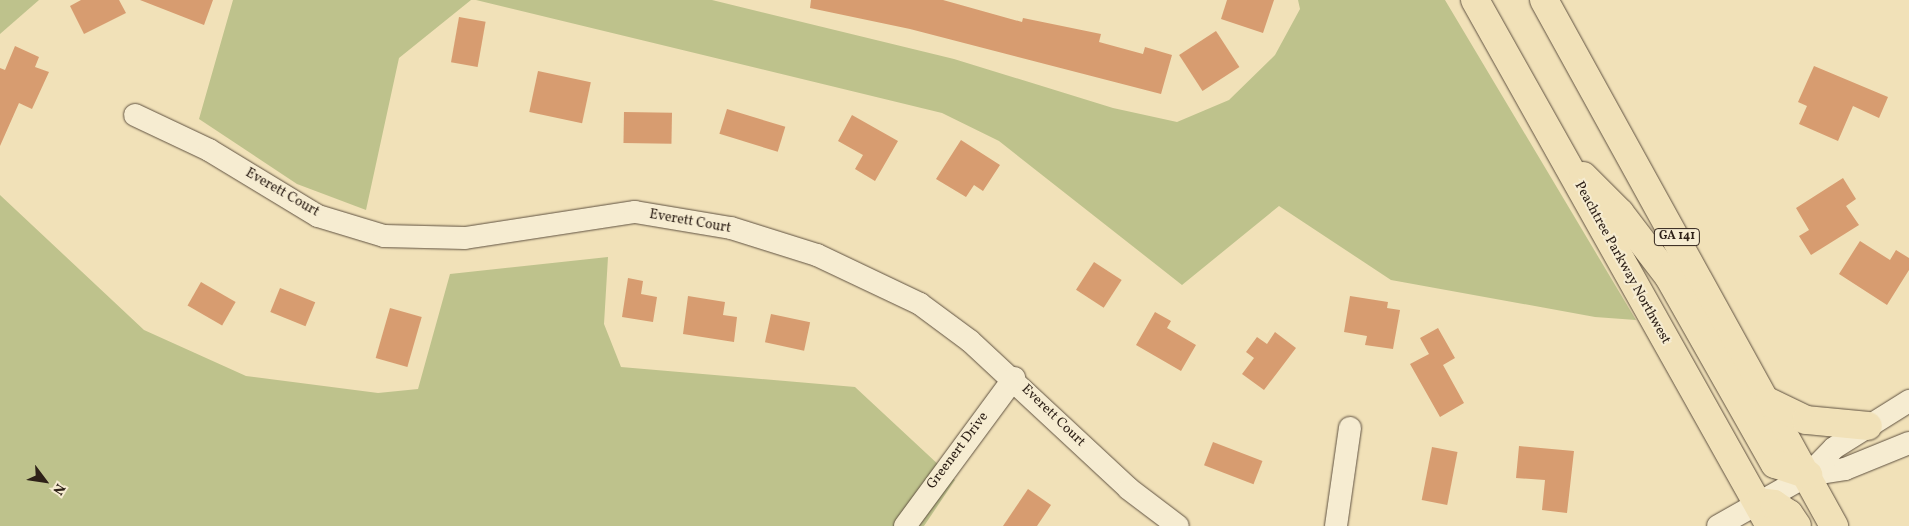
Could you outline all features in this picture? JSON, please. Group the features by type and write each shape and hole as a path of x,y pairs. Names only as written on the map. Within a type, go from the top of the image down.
{"highway":[{"name":"Peachtree Parkway Northwest","path":"1475,0 1770,526"},
{"name":"GA 141","path":"1544,0 1769,402 1834,526"},
{"path":"1564,160 1620,213 1660,264 1775,464 1791,473 1808,475"},
{"path":"1769,402 1806,420 1868,426"},
{"path":"1758,502 1774,504 1789,514 1797,526"}],"street":[{"name":"Everett Court","path":"135,115 209,150 318,216 384,236 465,238 635,212 731,228 817,255 869,276 920,304 1014,378 1129,489 1178,526"},
{"name":"Greenert Drive","path":"905,526 911,513 1014,378"},
{"path":"1718,526 1808,475 1834,448 1909,401"},
{"path":"1336,526 1350,428"},
{"path":"1808,475 1845,469 1909,443"}],"green space":[{"path":"0,0 39,0 0,34"},
{"path":"233,0 471,0 399,58 366,210 297,184 199,119"},
{"path":"476,0 712,0 954,59 1113,108 1177,122 1229,100 1275,55 1300,9 1298,0 1445,0 1636,320 1595,317 1391,280 1279,206 1182,285 999,141 942,113"},
{"path":"0,195 144,330 246,376 378,393 418,389 450,274 608,257 604,324 621,367 855,387 955,480 924,526 0,526"}],"building":[{"path":"81,0 119,0 126,13 84,34 70,6"},
{"path":"140,0 213,0 204,25"},
{"path":"811,0 943,0 1022,22 1023,18 1101,34 1099,42 1143,54 1145,47 1172,55 1161,94 910,29 810,8"},
{"path":"1227,0 1274,0 1263,33 1221,19"},
{"path":"459,17 486,22 478,67 451,62"},
{"path":"1216,31 1239,67 1203,91 1179,55"},
{"path":"15,46 39,57 35,67 49,72 32,109 19,103 0,146 0,68 5,70"},
{"path":"1814,66 1888,97 1879,118 1853,106 1838,141 1799,124 1807,106 1798,102"},
{"path":"538,71 591,82 582,123 529,112"},
{"path":"727,109 785,127 778,152 719,134"},
{"path":"624,112 672,113 671,144 623,143"},
{"path":"852,115 898,141 875,181 855,169 863,155 838,141"},
{"path":"961,140 1000,165 983,191 974,185 966,197 936,179"},
{"path":"1843,178 1856,199 1846,206 1859,225 1811,255 1799,236 1809,230 1796,208"},
{"path":"1860,241 1890,260 1896,250 1909,258 1909,270 1887,305 1839,274"},
{"path":"1094,262 1122,280 1104,308 1076,290"},
{"path":"628,278 643,281 641,294 657,297 653,322 622,317"},
{"path":"201,282 236,302 222,325 188,305"},
{"path":"280,288 315,302 305,326 270,312"},
{"path":"688,296 725,302 723,315 737,317 734,342 683,334"},
{"path":"1350,296 1388,302 1387,308 1400,310 1393,349 1365,345 1367,336 1344,332"},
{"path":"390,308 422,317 407,367 376,358"},
{"path":"1155,312 1171,321 1167,328 1196,345 1181,371 1136,345"},
{"path":"771,314 810,322 804,351 765,342"},
{"path":"1438,328 1455,358 1443,365 1464,403 1440,417 1410,364 1429,354 1420,338"},
{"path":"1275,332 1296,348 1264,390 1242,374 1254,358 1246,352 1257,337 1267,344"},
{"path":"1213,442 1262,461 1254,484 1204,465"},
{"path":"1519,446 1574,451 1567,513 1542,510 1545,480 1516,478"},
{"path":"1432,447 1458,452 1447,505 1422,500"},
{"path":"1028,489 1051,505 1037,526 1003,526"}]}
